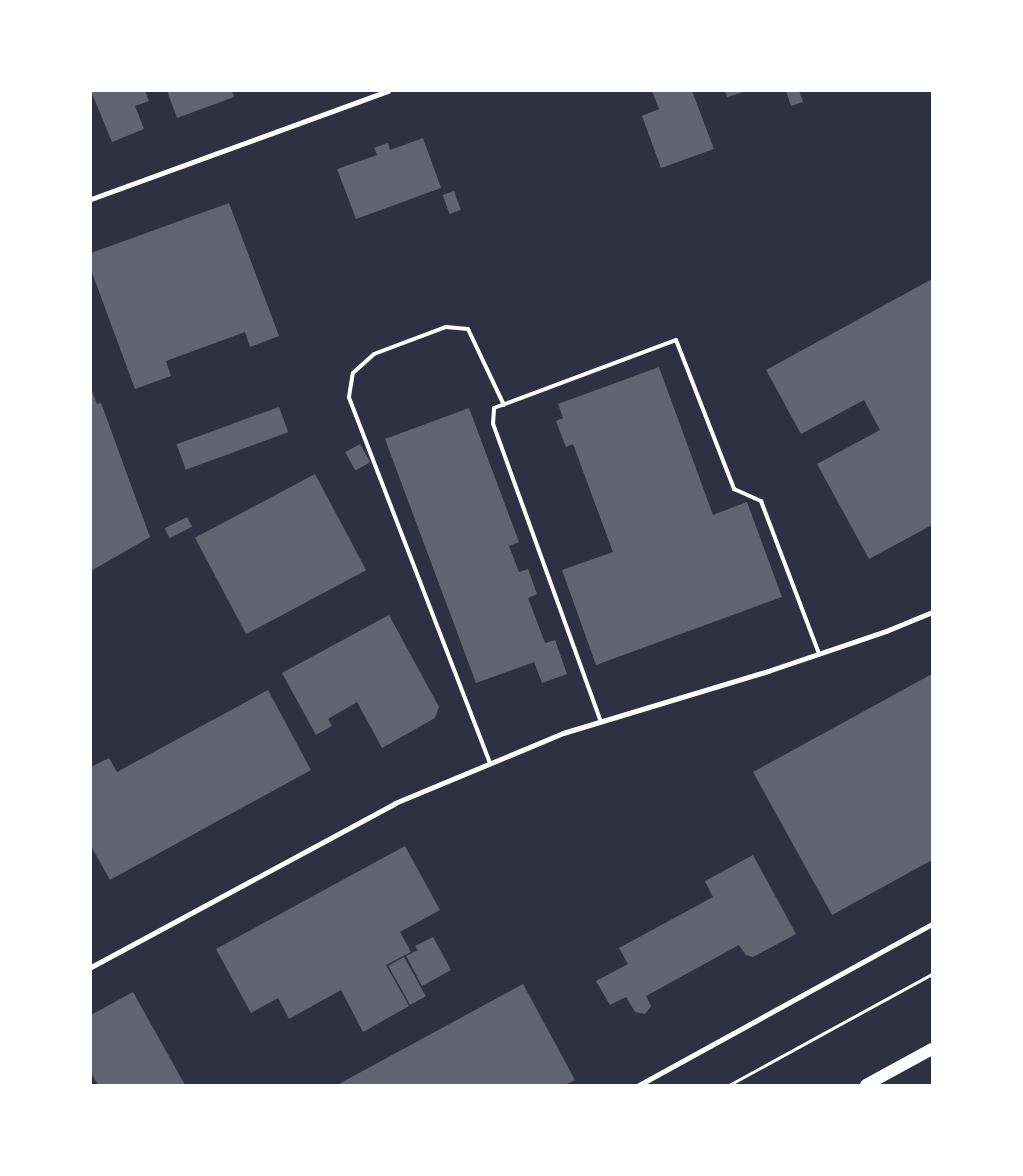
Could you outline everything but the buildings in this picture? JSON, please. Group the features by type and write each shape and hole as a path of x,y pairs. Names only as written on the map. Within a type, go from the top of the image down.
{"main road":[{"path":"866,1085 932,1049"}],"street":[{"path":"91,198 388,91"},
{"path":"91,968 396,803 490,763 563,733 819,654 932,612"},
{"path":"639,1085 932,924"}],"lane":[{"path":"490,763 349,397 354,372 374,354 446,327 468,329 504,405"},
{"path":"601,722 493,424 494,408 676,340 734,489 761,501 819,654"}],"path":[{"path":"729,1085 932,974"}]}
